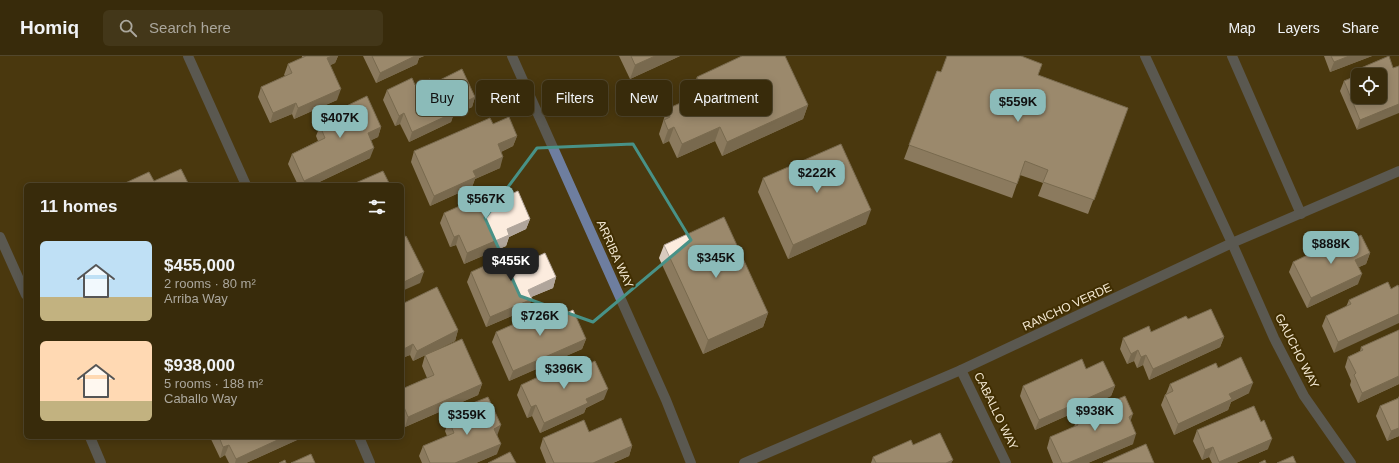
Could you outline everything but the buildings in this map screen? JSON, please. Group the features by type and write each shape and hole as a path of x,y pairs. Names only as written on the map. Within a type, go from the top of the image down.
{"street":[{"path":"188,56 245,183"},
{"name":"ARRIBA WAY","path":"512,56 666,400 691,463"},
{"name":"GAUCHO WAY","path":"1145,56 1232,243 1274,338 1304,396 1351,463"},
{"path":"1232,56 1301,214"},
{"name":"RANCHO VERDE","path":"744,463 962,370 1232,243 1399,171"},
{"path":"0,237 24,291"},
{"name":"CABALLO WAY","path":"962,370 1006,463"},
{"path":"91,439 101,463"},
{"path":"360,439 370,463"}],"highlighted area":[{"path":"633,144 691,240 593,322 520,296 485,218 537,148"}]}
